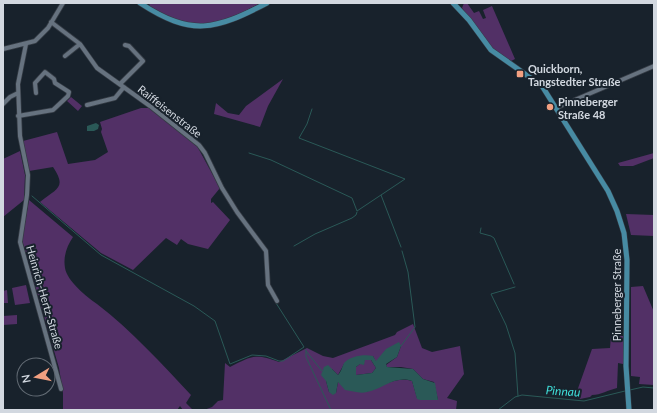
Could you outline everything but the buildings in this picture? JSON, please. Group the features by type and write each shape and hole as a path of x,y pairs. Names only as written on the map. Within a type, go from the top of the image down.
{"main road":[{"path":"144,4 159,16 175,23 197,27 229,22 268,3"},
{"name":"Pinneberger Straße","path":"453,3 470,20 491,50 500,58 536,81 550,96 608,191 617,211 624,233 627,260 626,387 629,410"}],"street":[{"path":"3,50 35,41 42,36 62,3"},
{"name":"Raiffeisenstraße","path":"51,22 80,44 97,68 193,140 205,153 222,188 236,212 266,251 268,285 277,302"},
{"name":"Heinrich-Hertz-Straße","path":"26,44 20,70 18,93 20,136 28,175 27,195 20,242 61,389"},
{"path":"64,56 80,44"},
{"path":"120,84 143,62 129,46 125,45"},
{"path":"556,108 654,66"},
{"path":"18,116 53,110 68,96 69,92 55,83 54,79 45,72 35,83 36,93"},
{"path":"87,105 115,98 124,87"},
{"path":"3,104 10,96 18,93"}],"shaded area":[{"path":"151,3 260,3 237,15 225,19 202,24 189,24 177,21 154,10 149,5"},
{"path":"464,3 467,3 474,13 479,11 483,19 486,18 483,10 492,6 515,59 509,62 496,53 462,8"},
{"path":"283,79 268,106 260,127 214,114 216,103 228,113 239,115 246,106"},
{"path":"71,97 82,106 78,111 67,101"},
{"path":"141,108 149,108 197,146 220,188 211,199 211,203 213,202 230,220 208,249 188,244 181,239 177,245 166,238 133,270 101,253 40,202 58,187 60,184 59,179 53,167 29,171 23,141 57,132 68,164 95,160 108,152 101,132 102,129 100,122"},
{"path":"96,123 99,125 98,129 94,131 87,131 87,126"},
{"path":"20,151 25,175 24,200 3,217 3,159"},
{"path":"654,153 654,158 633,166 620,166 618,163"},
{"path":"29,200 73,237 66,251 65,259 65,268 69,278 83,293 122,325 169,371 191,395 186,403 193,410 183,410 180,406 177,410 63,410 63,393 59,368 22,240"},
{"path":"626,214 654,215 654,236 631,235"},
{"path":"26,285 30,303 15,305 12,288"},
{"path":"643,286 654,312 654,385 639,384 640,377 631,376 631,287"},
{"path":"7,290 8,303 3,303 3,291"},
{"path":"17,315 17,324 3,325 3,316"},
{"path":"413,324 422,348 432,352 460,346 464,374 447,398 457,401 456,410 204,410 212,407 218,401 223,400 225,363 230,367 254,357 264,357 279,362 307,348 323,356 333,358 395,335 397,332","holes":["401,346 397,357 386,365 387,367 413,369 423,379 434,382 438,400 417,398 412,381 406,380 395,381 366,392 338,382 336,393 329,392 326,381 332,369 338,375 344,364 373,356 376,362 389,349"]},
{"path":"611,336 623,336 623,364 618,363 617,388 580,399 576,394 592,349 610,348"},
{"path":"399,342 401,346 397,357 386,364 387,367 413,369 423,379 435,383 438,400 417,399 412,381 406,380 395,381 362,393 345,390 338,382 336,393 333,395 329,392 326,381 321,375 324,367 328,365 338,375 344,363 350,359 361,355 369,355 373,356 376,361 386,349","holes":["365,360 371,360 376,368 372,373 356,375 356,367 360,364 364,365"]},
{"path":"365,360 371,360 376,368 372,373 356,375 356,367"}],"waterway":[{"path":"312,109 307,124 299,138 405,179 381,195 401,247"},
{"path":"249,153 271,160 352,198 357,211 381,195"},
{"path":"32,196 101,255 194,306 215,321 230,364 252,355 266,356 283,361 304,347 276,303"},
{"path":"294,246 315,234 352,218 357,212"},
{"path":"481,228 480,233 494,238 514,284"},
{"path":"401,346 415,327 408,272 402,251"},
{"path":"515,287 491,294 506,325 515,353 518,396"},
{"path":"269,291 273,298"},
{"path":"306,350 306,357 331,410"},
{"path":"306,351 322,371"},
{"name":"Pinnau","path":"630,390 643,387 654,388"},
{"name":"Pinnau","path":"498,410 515,397 522,395 584,401 625,391"}],"place":[{"name":"Quickborn, Tangstedter Straße","path":"520,74"},
{"name":"Pinneberger Straße 48","path":"550,107"}]}
